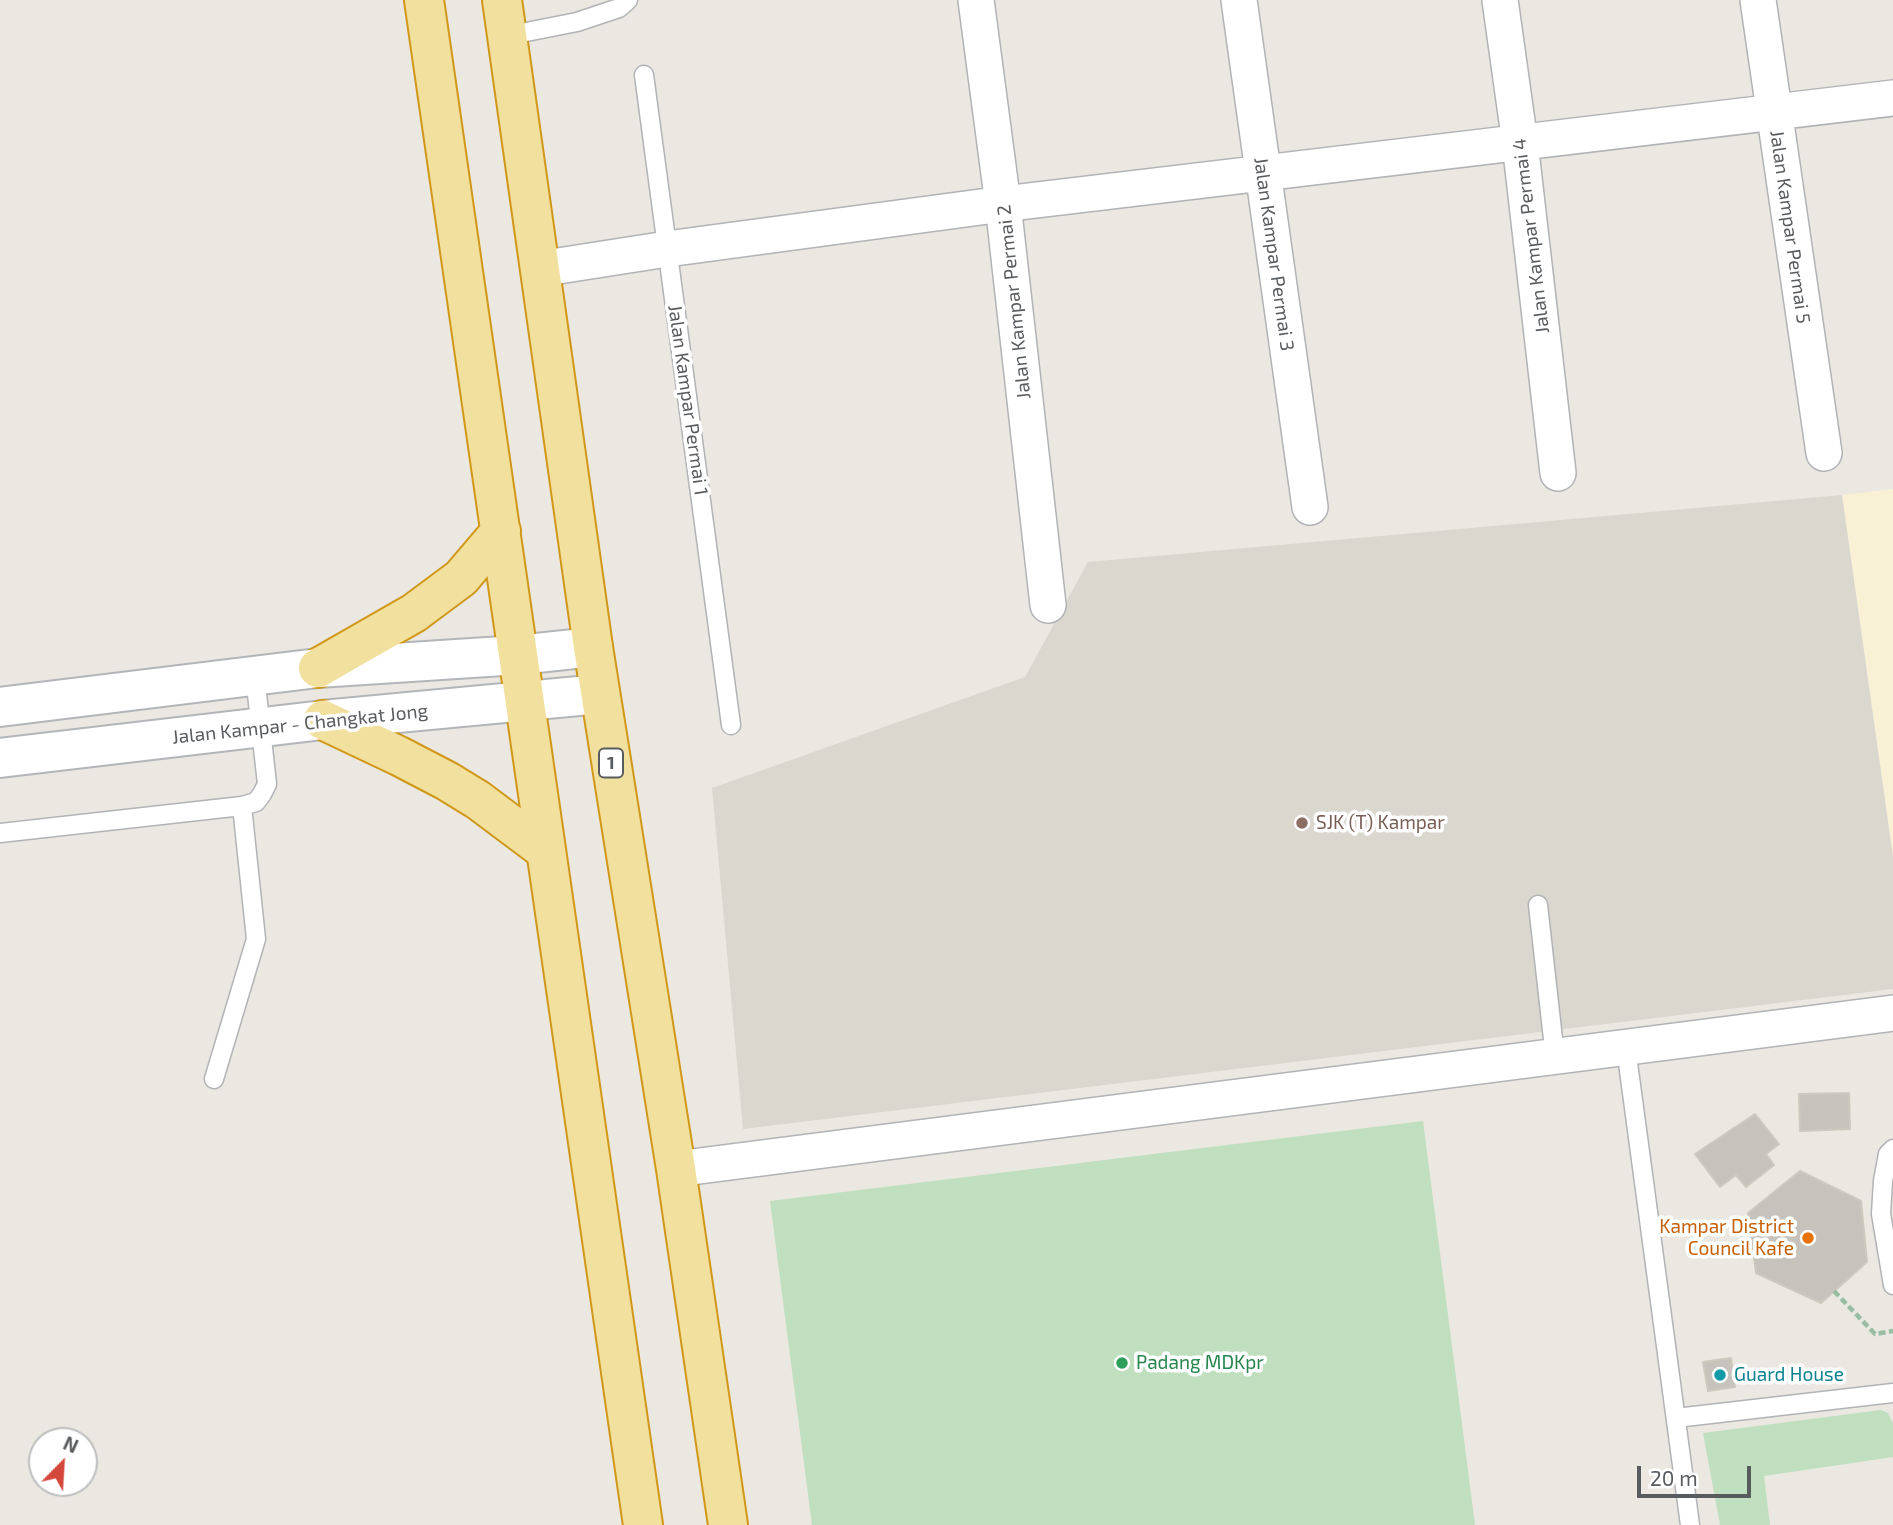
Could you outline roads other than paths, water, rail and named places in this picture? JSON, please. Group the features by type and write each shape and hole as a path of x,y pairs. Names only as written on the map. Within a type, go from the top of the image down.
{"highway":[{"path":"424,0 643,1525"},
{"name":"1","path":"504,18 593,647 676,1169 728,1525"},
{"path":"318,668 424,606 461,578 501,531"},
{"path":"323,720 447,781 478,800 546,851"}],"main road":[{"path":"0,707 318,668 593,647"},
{"name":"Jalan Kampar - Changkat Jong","path":"0,758 323,720 600,694"}],"street":[{"name":"Jalan Kampar Permai 2","path":"976,0 1003,204 1048,605"},
{"name":"Jalan Kampar Permai 3","path":"1239,0 1310,507"},
{"name":"Jalan Kampar Permai 4","path":"1500,0 1520,143 1558,473"},
{"name":"Jalan Kampar Permai 5","path":"1758,0 1824,453"},
{"path":"539,269 1003,204 1893,98"},
{"path":"676,1169 1893,1013"}],"lane":[{"path":"504,18 577,22 619,8 628,0"},
{"name":"Jalan Kampar Permai 1","path":"644,75 731,725"},
{"path":"0,833 242,806 256,802 267,784 255,676"},
{"path":"214,1079 256,939 242,806"},
{"path":"1538,905 1555,1057"},
{"path":"1626,1048 1690,1525"},
{"path":"1893,1149 1888,1154 1883,1181 1881,1214 1893,1285"},
{"path":"1676,1418 1893,1393"}],"place":[{"name":"SJK (T) Kampar","path":"1302,823"},
{"name":"Kampar District Council Kafe","path":"1808,1238"},
{"name":"Padang MDKpr","path":"1122,1363"},
{"name":"Guard House","path":"1720,1375"}]}
